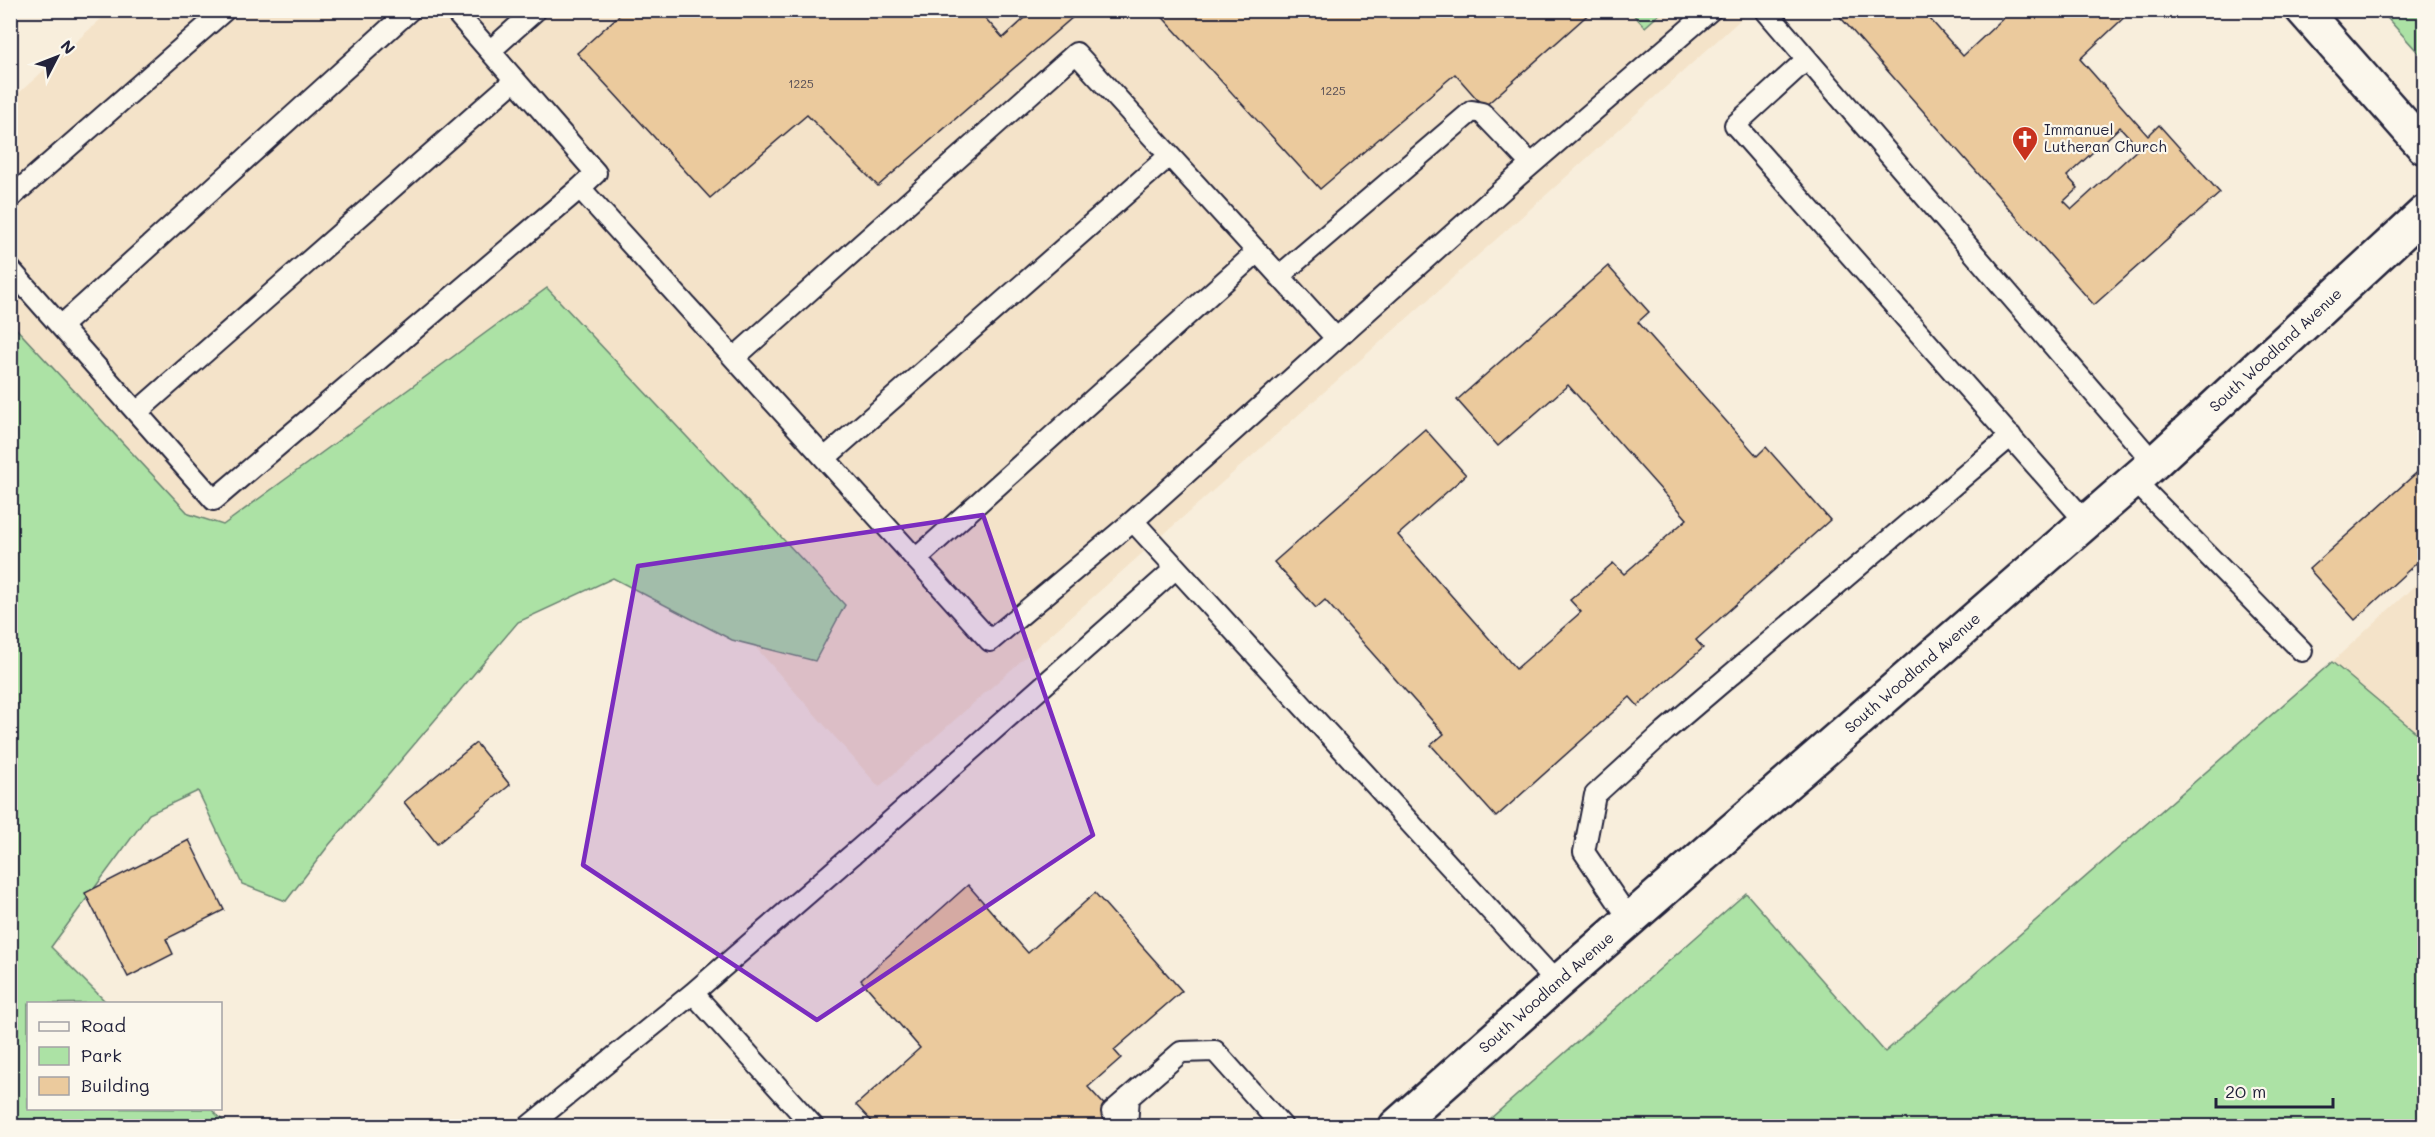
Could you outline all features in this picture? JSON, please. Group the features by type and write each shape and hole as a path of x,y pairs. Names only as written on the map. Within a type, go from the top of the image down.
{"street":[{"path":"2303,10 2424,147"},
{"name":"South Woodland Avenue","path":"1396,1126 2144,472 2424,213"}],"lane":[{"path":"10,198 225,10"},
{"path":"61,326 410,10"},
{"path":"10,269 214,500 596,172 454,10"},
{"path":"490,51 536,10"},
{"path":"580,188 990,641 1133,521 1531,164 1711,10"},
{"path":"1765,10 2144,472 2302,651"},
{"path":"734,358 1076,53 1336,338"},
{"path":"1807,59 1735,125 2086,522"},
{"path":"137,412 515,80"},
{"path":"1279,276 1472,111 1482,113 1531,164"},
{"path":"825,458 1169,156"},
{"path":"916,559 1257,252"},
{"path":"1630,920 1584,852 1595,795 1665,731 2011,436"},
{"path":"1133,521 1557,983"},
{"path":"529,1126 693,993 1176,568"},
{"path":"693,993 813,1126"},
{"path":"1112,1112 1181,1052 1215,1051 1282,1126"},
{"path":"1128,1126 1129,1097"}],"highlighted area":[{"path":"983,515 1093,835 817,1020 583,865 638,566"}],"shaded area":[{"path":"111,10 1750,11 879,787 481,336 192,578 11,390 10,101"},
{"path":"2424,577 2424,739 2332,662"}],"green space":[{"path":"1630,11 1663,11 1645,27"},
{"path":"2381,11 2424,11 2424,59"},
{"path":"547,288 845,605 815,661 732,640 613,578 518,622 329,845 286,901 242,884 198,791 149,814 51,947 106,1002 27,1002 27,1110 212,1110 228,1126 11,1126 10,322 189,514 223,525"},
{"path":"2332,662 2424,739 2424,1126 1482,1126 1746,893 1885,1052"}],"building":[{"path":"625,10 978,10 1003,38 1034,10 1081,10 878,186 807,115 710,198 577,53"},
{"path":"1156,10 1593,10 1484,107 1455,74 1320,189"},
{"name":"Immanuel Lutheran Church","path":"1834,10 1922,10 1963,56 2012,10 2132,10 2080,59 2148,136 2159,125 2220,193 2094,305","holes":["2120,127 2139,148 2072,209 2064,201 2078,188 2067,176"]},
{"path":"1608,266 1649,312 1638,322 1757,456 1766,447 1830,520 1696,640 1703,648 1638,706 1630,697 1496,817 1431,745 1444,734 1325,600 1316,608 1274,562 1425,429 1466,475 1398,535 1516,669 1581,612 1570,600 1613,563 1624,574 1687,519 1568,385 1498,446 1457,400"},
{"path":"2423,467 2424,556 2355,620 2309,569"},
{"path":"476,743 510,785 437,844 404,802"},
{"path":"189,840 224,910 166,939 173,954 128,977 85,893"},
{"path":"968,885 1028,953 1095,893 1182,991 1114,1050 1121,1058 1088,1087 1122,1124 1119,1126 1051,1126 1048,1123 1044,1126 876,1126 856,1105 920,1048 861,980"}],"place":[{"name":"Immanuel Lutheran Church","path":"2025,162"}]}
